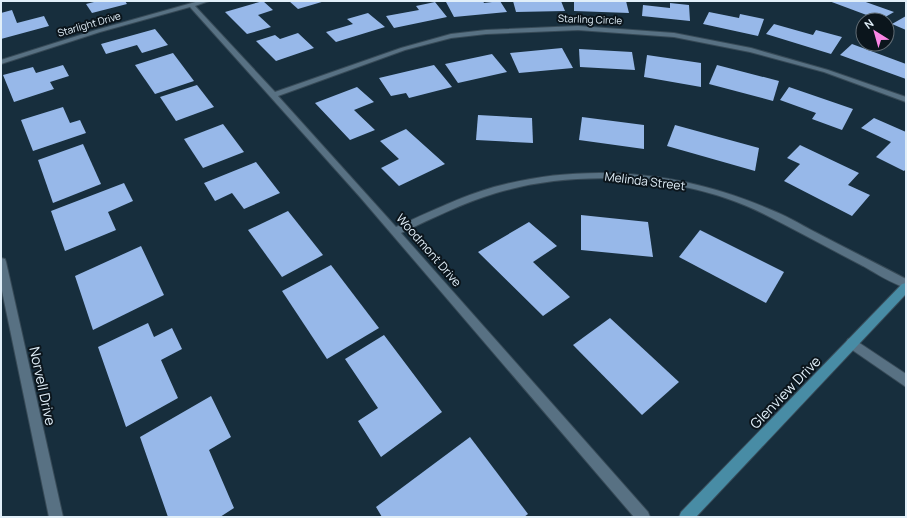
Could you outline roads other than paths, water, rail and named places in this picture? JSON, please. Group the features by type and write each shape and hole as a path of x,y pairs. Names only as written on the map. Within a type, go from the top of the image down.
{"main road":[{"name":"Glenview Drive","path":"686,517 906,286"}],"street":[{"name":"Starlight Drive","path":"1,62 98,31 206,1"},
{"name":"Woodmont Drive","path":"191,5 396,231 644,517"},
{"name":"Starling Circle","path":"274,95 403,48 451,36 486,32 578,28 674,35 751,50 826,71 886,91 906,100"},
{"name":"Melinda Street","path":"396,231 457,203 496,190 546,180 592,175 619,175 675,183 718,193 759,209 906,286"},
{"name":"Norvell Drive","path":"1,262 56,517"},
{"path":"852,343 906,381"}]}
